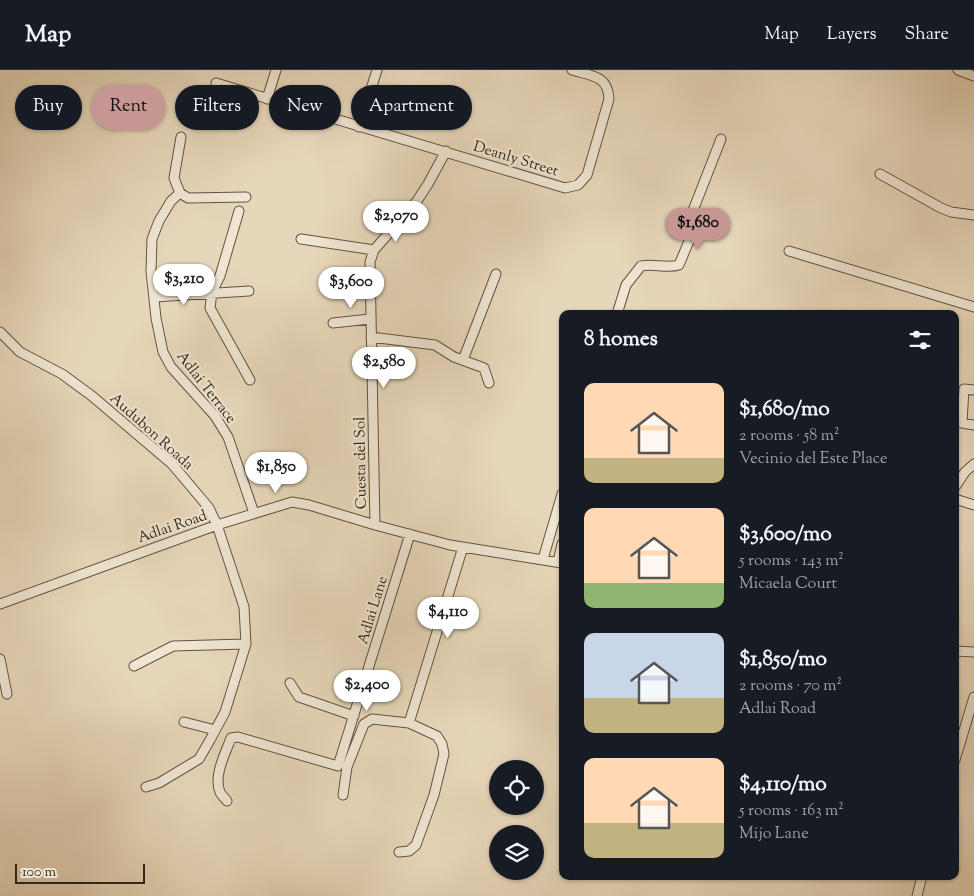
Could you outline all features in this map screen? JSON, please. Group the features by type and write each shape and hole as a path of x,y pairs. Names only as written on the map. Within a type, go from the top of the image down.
{"street":[{"path":"267,99 276,70"},
{"path":"372,85 376,70"},
{"name":"Deanly Street","path":"371,130 565,188 578,186 587,175 608,99 608,90 604,82 597,78 572,70"},
{"path":"958,70 971,73"},
{"name":"Deanly Street","path":"216,83 351,124"},
{"path":"181,137 174,178 180,194 188,198 246,196"},
{"path":"618,310 626,285 641,266 652,264 669,268 679,265 689,241 694,208 721,139"},
{"path":"300,239 374,250 416,202 446,151"},
{"path":"880,174 941,208 951,212 974,215"},
{"name":"Adlai Terrace","path":"180,194 172,201 159,221 152,239 154,296 163,352 171,367 215,416 228,437 254,513"},
{"path":"239,211 220,276 212,292 210,308 250,380"},
{"name":"Cuesta del Sol","path":"374,250 370,262 370,319 375,525"},
{"path":"788,251 974,307"},
{"path":"463,360 496,274"},
{"path":"154,296 249,291"},
{"path":"334,323 370,319"},
{"name":"Audubon Roada","path":"0,332 20,352 62,374 92,396 172,464 209,508 217,524 244,606 246,644 225,712 199,759 159,783 146,787"},
{"path":"371,337 435,345 463,360 484,368 489,383"},
{"path":"974,390 964,389 962,423 974,425"},
{"path":"959,480 974,464"},
{"path":"959,500 974,505"},
{"name":"Adlai Road","path":"0,604 217,524 292,502 463,547 559,563"},
{"path":"543,559 559,504"},
{"name":"Adlai Lane","path":"227,801 220,792 218,782 221,765 231,738 238,737 338,766 410,534"},
{"path":"409,723 463,547"},
{"path":"134,666 173,646 246,644"},
{"path":"959,651 974,652"},
{"path":"0,663 7,694"},
{"path":"290,684 299,697 354,716"},
{"path":"959,747 974,697"},
{"path":"343,795 348,767 364,724 372,719 409,723 437,736 442,744 444,754 434,795 418,841 413,849 398,852"},
{"path":"184,722 215,730"},
{"path":"917,896 921,880"}]}
